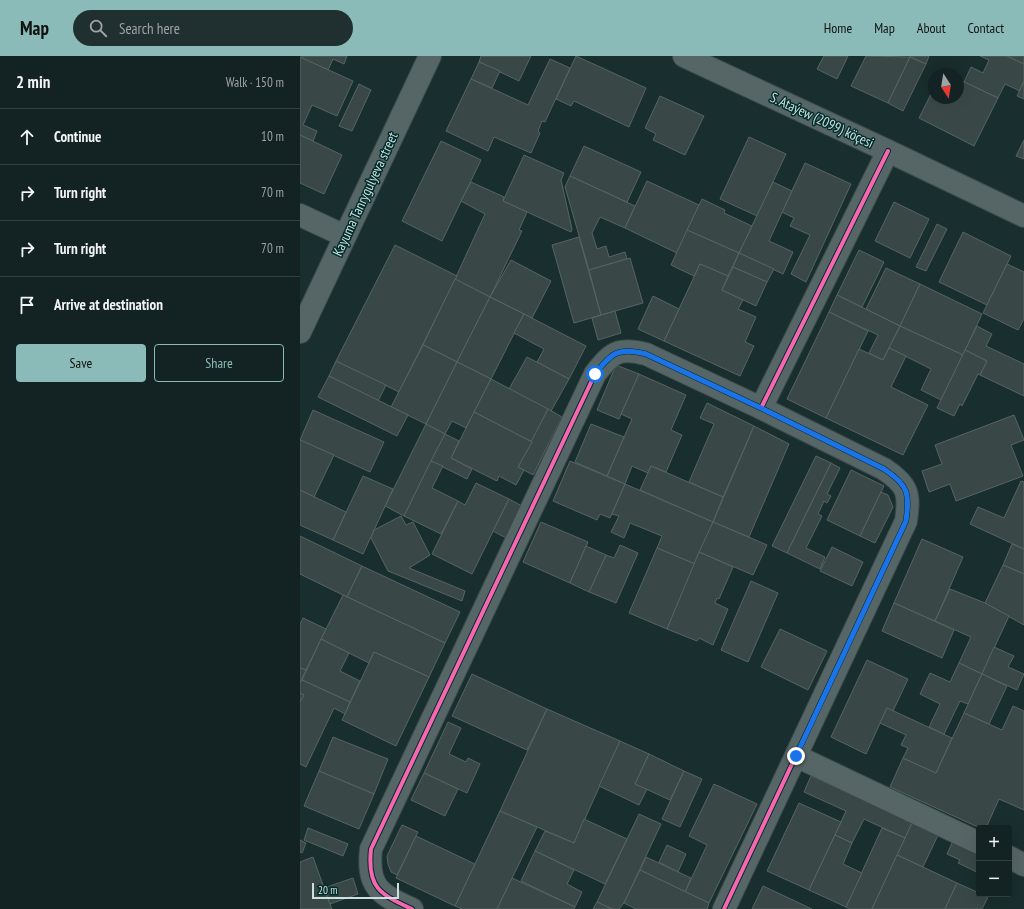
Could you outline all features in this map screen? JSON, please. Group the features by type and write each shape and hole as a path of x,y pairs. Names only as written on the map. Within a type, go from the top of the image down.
{"street":[{"name":"Kayuma Tanrygulyeva street","path":"300,332 430,56"},
{"name":"S. Ataýew (2099) köçesi","path":"684,56 888,150 1024,216"},
{"path":"761,408 888,150"},
{"path":"300,215 345,236"},
{"path":"412,909 381,892 372,880 369,866 371,850 595,374 605,360 618,352 632,350 646,354 761,408 888,472 897,478 906,489 909,504 906,521 724,909"},
{"path":"796,756 976,842"},
{"path":"1012,859 1024,865"}],"building":[{"path":"302,56 347,56 344,64 333,59 328,70 301,58"},
{"path":"481,56 531,56 519,81 479,62"},
{"path":"576,56 646,88 629,127 574,101 571,106 556,99"},
{"path":"824,56 848,56 837,79 817,69"},
{"path":"866,56 910,57 888,103 851,86"},
{"path":"909,56 929,56 926,64"},
{"path":"980,56 1007,56 1024,64 1024,81 1020,91 1005,84 998,98 964,82 971,67 983,73 989,60"},
{"path":"1007,56 1024,56 1024,64"},
{"path":"300,57 353,81 337,116 312,105 303,125 317,131 313,141 300,135"},
{"path":"910,57 926,64 903,111 888,103"},
{"path":"550,59 570,68 545,122 542,121 538,131 540,133 531,153 494,137 488,151 446,131 471,79 528,105"},
{"path":"479,62 500,71 492,88 471,79"},
{"path":"1024,81 1024,99 1017,96"},
{"path":"964,82 998,98 974,146 919,118 928,100 928,104 964,104"},
{"path":"359,84 371,90 352,131 339,126"},
{"path":"660,96 704,116 685,155 653,140 656,134 645,128"},
{"path":"300,135 342,155 324,194 300,183"},
{"path":"749,137 786,154 757,216 720,199"},
{"path":"1024,140 1024,159 1016,156"},
{"path":"441,141 481,160 442,241 402,221"},
{"path":"584,146 641,172 627,202 570,176"},
{"path":"524,155 564,173 561,180 572,229 571,232 503,201"},
{"path":"805,163 851,184 806,282 791,274 810,235 790,226 794,218 782,212"},
{"path":"570,176 635,206 625,228 600,217 592,233 597,249 606,246 609,257 625,252 627,259 589,270 565,187"},
{"path":"647,181 699,205 677,253 625,228"},
{"path":"471,182 504,197 503,201 527,212 519,230 522,231 490,297 455,279 485,214 461,201"},
{"path":"773,182 792,191 769,241 793,252 783,274 739,253"},
{"path":"702,199 725,210 724,213 752,226 739,253 687,230"},
{"path":"894,202 929,219 910,258 875,241"},
{"path":"937,224 947,229 926,271 916,267"},
{"path":"687,230 739,253 728,276 700,264 694,276 671,265"},
{"path":"963,232 1011,256 987,305 939,282"},
{"path":"579,237 601,315 574,323 552,245"},
{"path":"395,245 457,276 399,392 336,361"},
{"path":"859,250 884,262 862,307 837,295"},
{"path":"739,253 774,269 767,282 733,267"},
{"path":"630,258 643,303 601,315 589,270"},
{"path":"511,260 551,281 532,318 490,297"},
{"path":"700,264 728,276 722,290 743,300 738,309 756,317 745,342 754,346 740,376 664,341"},
{"path":"1007,264 1024,272 1024,319 1018,330 983,313"},
{"path":"733,267 767,282 756,306 722,290"},
{"path":"886,268 920,284 900,326 866,309"},
{"path":"455,279 490,297 457,362 423,345"},
{"path":"920,284 982,314 963,355 900,326"},
{"path":"837,295 900,326 883,360 869,353 878,335 829,312"},
{"path":"653,296 679,309 664,341 638,329"},
{"path":"490,297 524,314 491,379 457,362"},
{"path":"615,311 621,333 598,340 592,318"},
{"path":"829,312 868,331 826,418 787,399"},
{"path":"524,314 586,346 569,379 537,362 544,349 514,333"},
{"path":"900,326 963,355 941,400 921,390 931,369 889,348"},
{"path":"977,326 992,334 986,346 1024,364 1024,396 980,375 987,361 965,350"},
{"path":"423,345 457,362 426,424 391,407"},
{"path":"889,348 906,356 891,387 928,405 903,455 826,418 859,349 883,360"},
{"path":"965,350 987,361 980,375 978,374 962,406 960,404 954,416 937,408"},
{"path":"527,357 569,379 551,411 509,389"},
{"path":"336,361 386,385 378,401 329,376"},
{"path":"457,362 491,379 466,428 452,421 445,434 426,424"},
{"path":"616,365 639,374 619,419 597,410"},
{"path":"639,374 686,395 671,430 682,435 666,472 651,466 648,473 632,466 625,484 607,476 632,419 621,414"},
{"path":"329,376 408,415 397,436 318,397"},
{"path":"491,379 548,409 532,442 474,412"},
{"path":"707,403 754,426 723,497 689,482 714,424 700,418"},
{"path":"548,409 562,417 533,475 518,467"},
{"path":"313,410 384,442 370,472 300,440"},
{"path":"474,412 532,442 518,467 524,470 516,485 499,476 497,481 451,458"},
{"path":"1014,415 1024,440 1011,445 1023,476 956,501 950,484 929,492 922,471 942,464 935,445"},
{"path":"426,424 445,434 404,516 385,506"},
{"path":"591,424 624,437 607,476 575,462"},
{"path":"754,426 789,444 749,537 713,522"},
{"path":"445,434 459,441 451,458 472,469 467,479 431,461"},
{"path":"300,440 334,455 314,497 300,490"},
{"path":"816,456 831,463 787,553 772,546"},
{"path":"431,461 443,466 432,488 458,501 441,534 404,516"},
{"path":"570,461 625,484 610,518 600,514 597,520 553,501"},
{"path":"831,463 840,468 827,494 831,496 827,503 824,501 818,514 822,516 806,548 825,557 820,569 787,553"},
{"path":"651,466 723,497 713,522 640,490"},
{"path":"851,470 884,486 860,536 827,520"},
{"path":"363,476 393,489 363,554 333,540"},
{"path":"1021,481 1024,482 1024,549 970,524 978,507 1004,518"},
{"path":"476,483 509,499 472,574 432,554 458,501 465,505"},
{"path":"625,484 713,522 695,564 657,548 662,536 630,523 624,538 611,532 619,516 612,514"},
{"path":"300,490 346,512 333,540 300,525"},
{"path":"881,492 888,495 893,507 875,543 860,536"},
{"path":"509,499 522,506 506,538 493,531"},
{"path":"401,516 406,525 413,522 430,555 409,568 465,591 462,601 388,571 371,538 374,530"},
{"path":"541,522 588,542 570,583 523,562"},
{"path":"713,522 767,545 753,575 699,552"},
{"path":"300,536 362,566 347,597 300,574"},
{"path":"922,539 963,557 935,621 894,603"},
{"path":"1012,544 1024,549 1024,574 1003,565"},
{"path":"620,545 638,553 616,603 589,592 606,555 614,558"},
{"path":"586,546 606,555 589,592 570,583"},
{"path":"832,547 863,562 852,586 820,571"},
{"path":"657,548 695,564 667,629 629,613"},
{"path":"699,552 733,567 719,599 717,598 715,603 728,609 713,645 699,638 697,641 667,629"},
{"path":"1003,565 1024,574 1024,625 985,603"},
{"path":"362,566 460,612 445,643 347,597"},
{"path":"751,581 778,593 748,662 721,650"},
{"path":"950,589 985,603 1009,616 982,674 959,663 971,637 935,621"},
{"path":"343,595 445,643 429,677 374,652 369,663 321,639"},
{"path":"894,603 954,630 942,658 882,631"},
{"path":"303,618 326,629 306,670 300,668 300,624"},
{"path":"780,629 827,651 808,690 761,667"},
{"path":"321,639 349,653 340,671 360,681 350,702 302,680"},
{"path":"994,647 1014,656 1008,667 1024,674 1017,690 982,674"},
{"path":"374,652 429,677 396,746 342,720"},
{"path":"867,660 908,679 893,711 887,708 866,754 831,737"},
{"path":"959,663 982,674 968,704 960,701 944,734 929,727 940,704 920,694 930,673 950,682"},
{"path":"300,668 306,670 300,683"},
{"path":"472,674 547,709 527,750 452,716"},
{"path":"982,674 1007,686 989,724 964,713"},
{"path":"302,680 350,702 345,714 334,708 306,767 300,764 300,702 304,695 300,693 300,683"},
{"path":"300,693 304,695 300,702"},
{"path":"1013,706 1024,711 1024,810 999,799 987,825 976,826 890,787 903,758 936,773 964,713 1002,730"},
{"path":"887,708 952,738 936,773 903,758 908,748 901,745 906,735 880,723"},
{"path":"547,709 620,741 574,843 500,811"},
{"path":"448,722 461,728 449,754 466,762 468,758 480,764 467,793 424,773"},
{"path":"333,737 388,759 374,794 319,771"},
{"path":"620,741 649,754 635,784 647,789 639,805 599,786"},
{"path":"649,754 684,771 670,800 635,784"},
{"path":"319,771 374,794 359,829 304,806"},
{"path":"684,771 702,779 680,827 662,819"},
{"path":"424,773 458,789 445,816 411,800"},
{"path":"811,776 912,823 905,838 864,819 852,843 835,835 846,811 804,792"},
{"path":"714,784 757,804 709,903 685,892 707,845 689,836"},
{"path":"799,803 841,822 809,890 767,871"},
{"path":"500,811 537,827 497,909 462,909 455,906"},
{"path":"639,814 661,824 624,903 619,909 612,909 597,902"},
{"path":"584,819 627,839 605,884 535,851 545,831 574,843"},
{"path":"912,823 938,835 923,867 897,855"},
{"path":"402,825 418,832 397,875 391,872 387,856"},
{"path":"308,828 348,844 343,856 304,840"},
{"path":"882,828 905,838 872,909 850,909 846,907"},
{"path":"835,835 852,843 843,864 862,873 846,907 809,890"},
{"path":"416,836 475,864 455,906 396,878"},
{"path":"300,840 306,843 302,853 300,852"},
{"path":"953,841 976,852 976,872 958,863 960,860 947,854"},
{"path":"667,845 686,854 678,872 659,862"},
{"path":"535,851 574,870 567,884 582,892 575,907 521,881"},
{"path":"897,855 957,883 945,909 872,909"},
{"path":"313,857 332,909 300,909 300,862"},
{"path":"646,857 691,878 685,892 640,870"},
{"path":"640,870 709,903 707,909 636,909 624,903"},
{"path":"353,878 358,894 330,904 324,888"},
{"path":"512,878 575,907 574,909 497,909"},
{"path":"957,883 976,892 976,897 988,897 982,909 945,909"},
{"path":"763,886 812,909 752,909"},
{"path":"597,902 612,909 593,909"}],"cycle path":[{"path":"724,909 906,521 908,503 906,490 903,485 892,475 884,469 761,408 888,151"},
{"path":"412,909 391,899 378,888 371,872 371,849 595,374 611,356 622,351 637,352 646,354 761,408"}],"route":[{"path":"595,374 605,360 618,352 632,350 646,354 761,408 884,469 897,478 906,489 909,504 906,521 796,756"}]}
